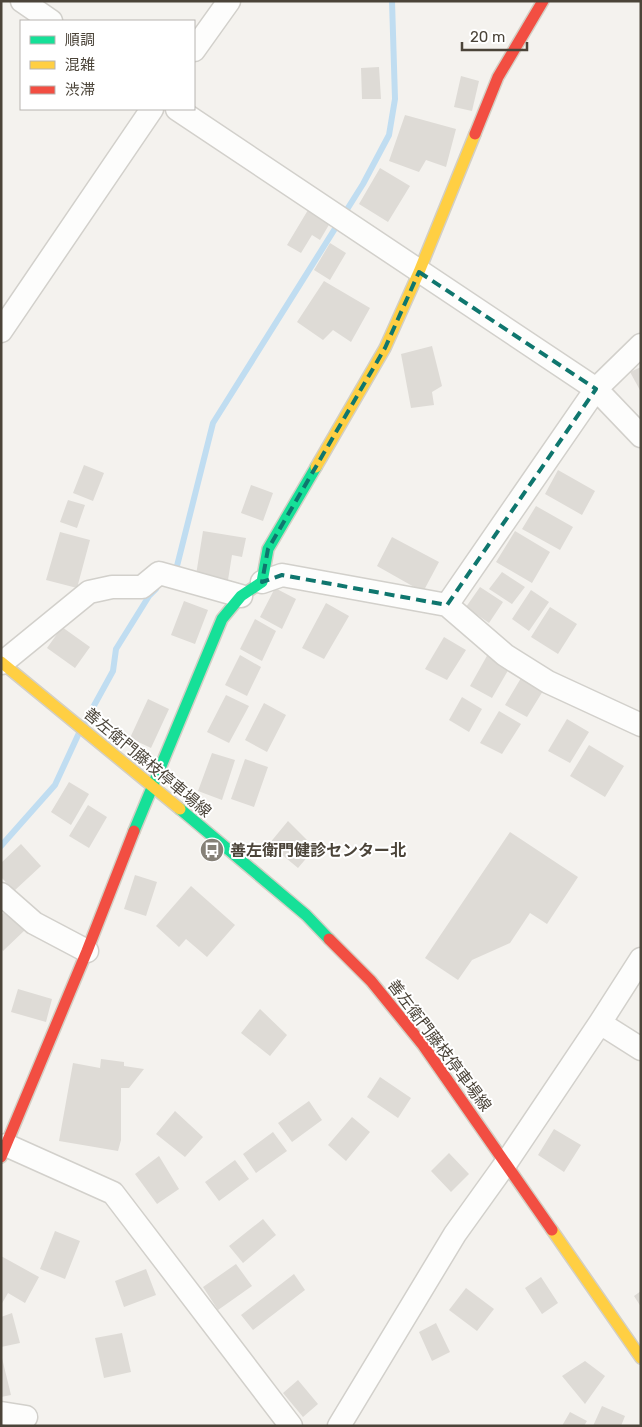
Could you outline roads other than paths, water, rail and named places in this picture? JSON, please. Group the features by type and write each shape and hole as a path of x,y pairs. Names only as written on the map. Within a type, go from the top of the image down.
{"street":[{"path":"22,1 49,20"},
{"path":"195,49 229,1"},
{"path":"262,582 268,549 385,348 419,272 498,77 542,1"},
{"path":"1,332 151,110"},
{"path":"178,110 596,389 641,436"},
{"path":"447,605 596,389 641,344"},
{"path":"2,663 90,592 112,587 142,587 159,573 241,596"},
{"path":"290,1426 113,1193 4,1151 87,951 152,785 222,619 241,596 262,582 282,575 447,605 505,654 548,682 641,725"},
{"name":"善左衛門藤枝停車場線","path":"2,663 152,785 306,915 371,981 424,1045 641,1358"},
{"path":"1,894 34,923 87,951"},
{"path":"339,1426 455,1234 506,1163 641,959"},
{"path":"600,1023 641,1049"},
{"path":"1,1413 26,1416"}],"waterway":[{"path":"171,572 177,566 213,423 363,184 389,135 395,99 392,1"},
{"path":"85,722 113,671 116,649 149,596 156,589"},
{"path":"1,846 55,785 79,733"}],"place":[{"name":"善左衛門健診センター北","path":"212,850"}]}
